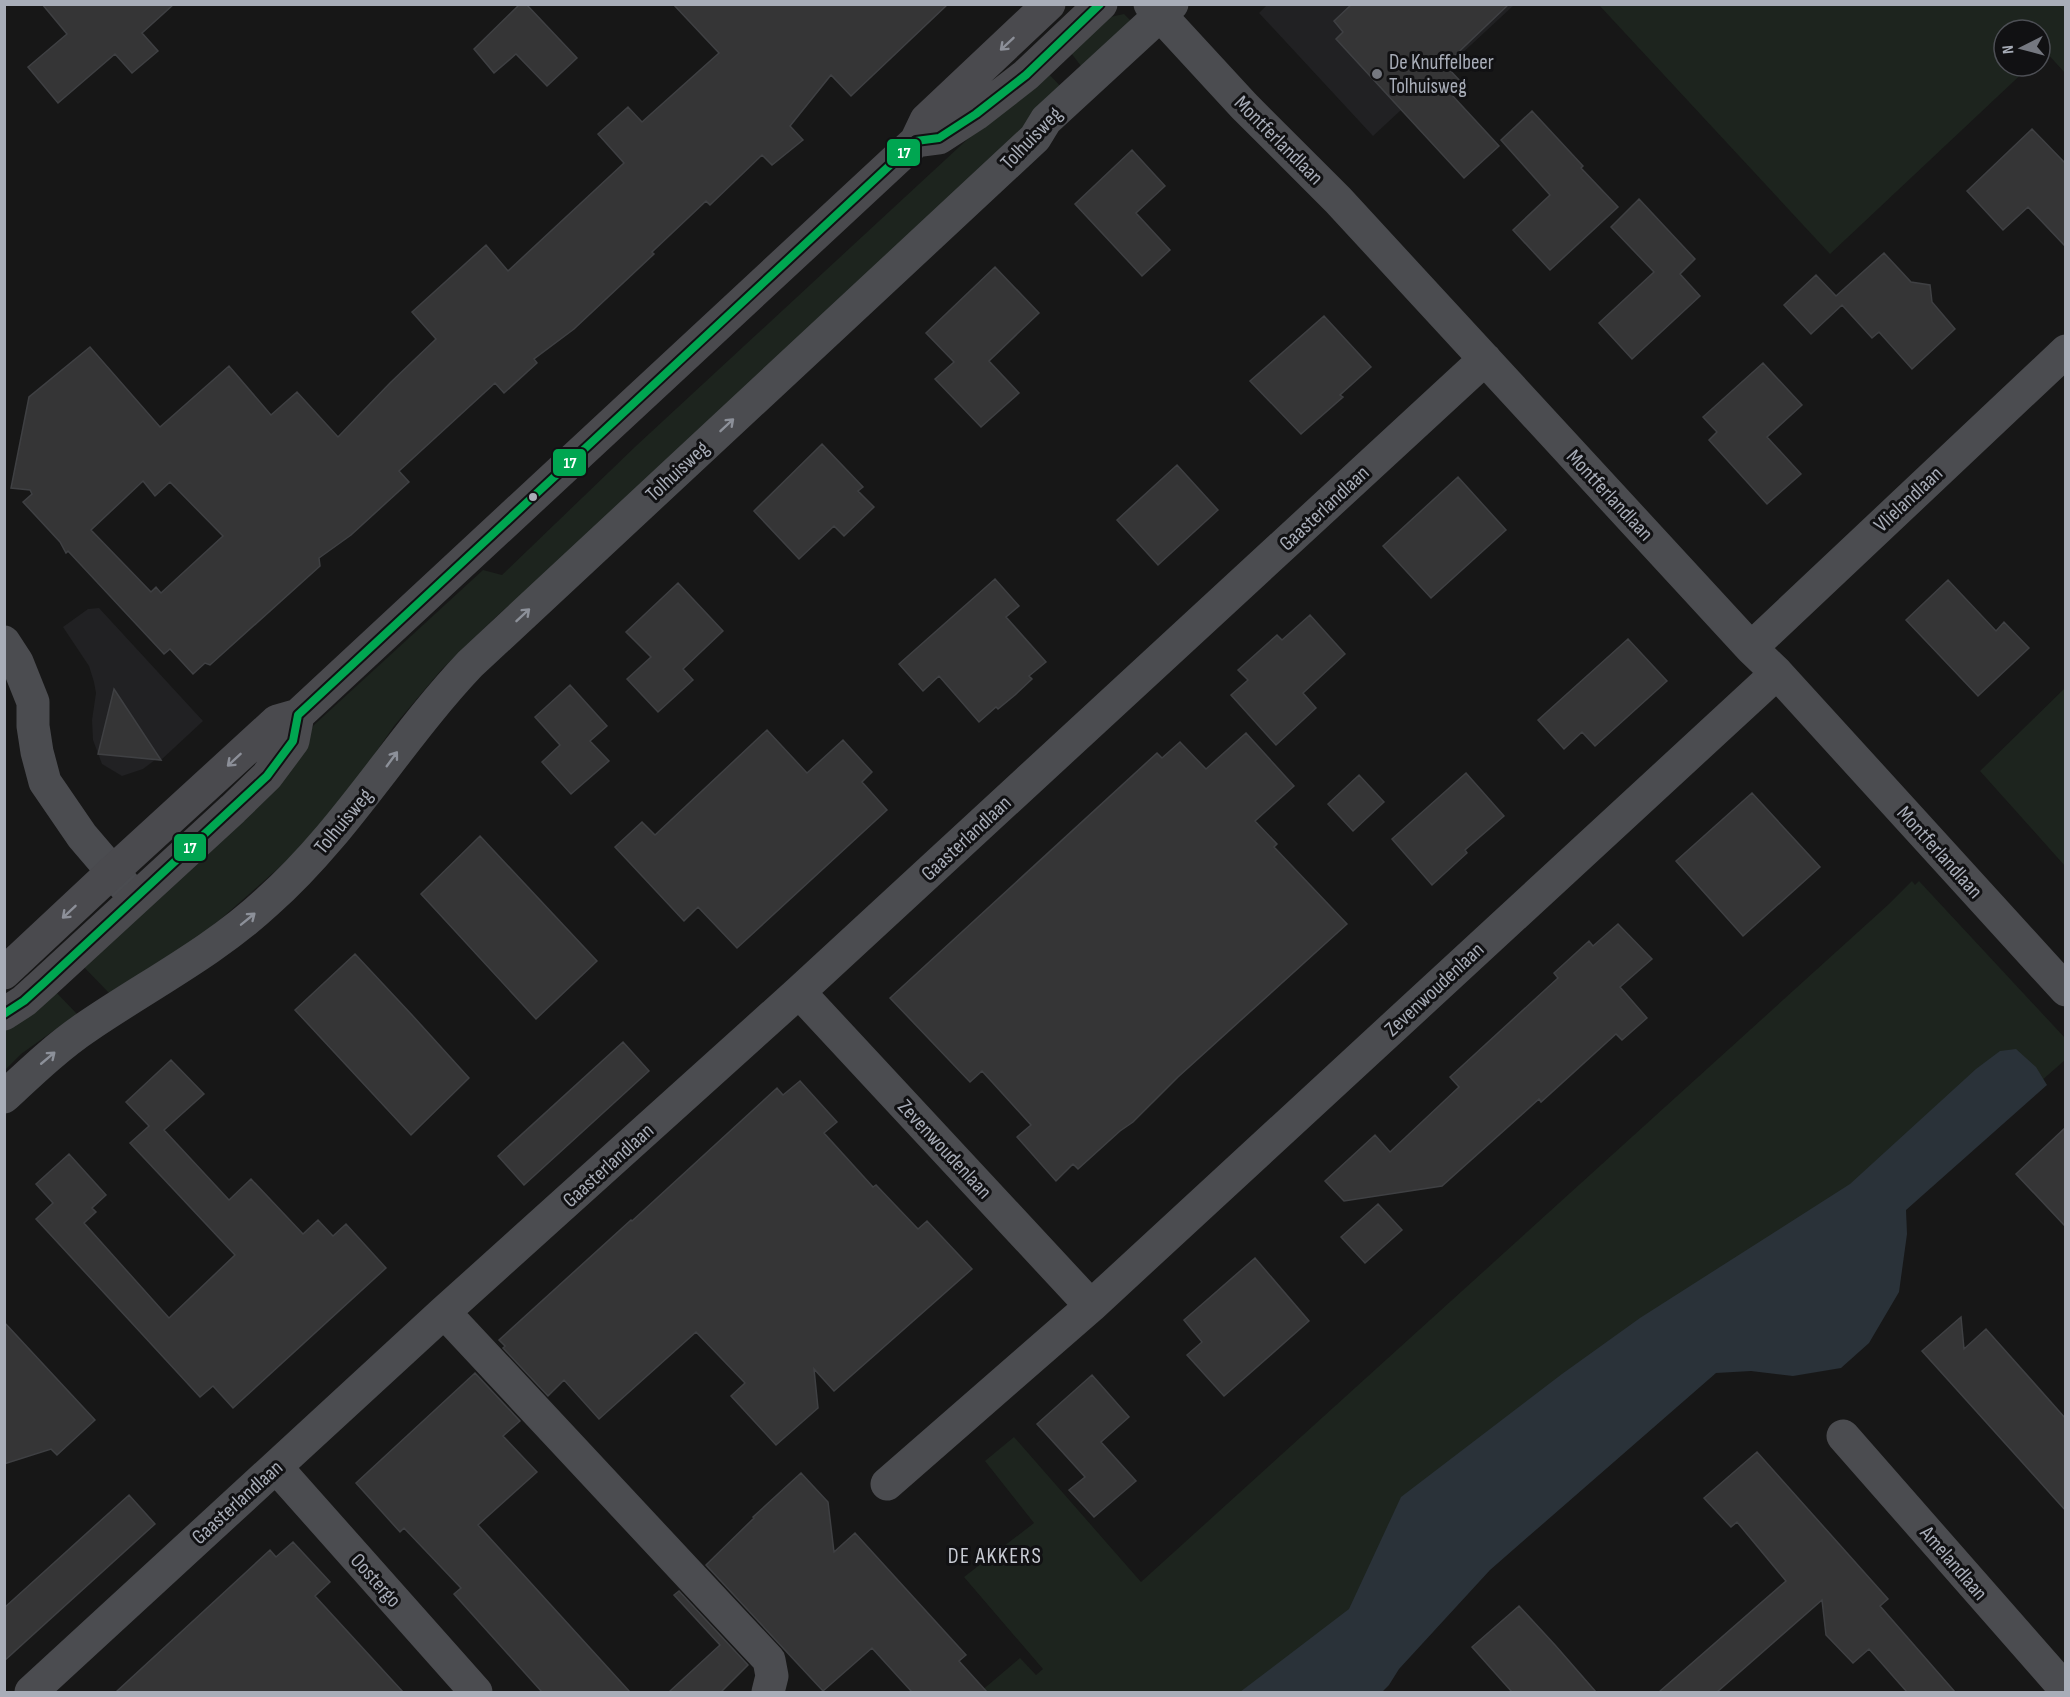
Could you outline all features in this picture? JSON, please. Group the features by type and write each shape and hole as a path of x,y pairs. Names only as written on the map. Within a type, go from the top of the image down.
{"street":[{"path":"4,973 277,721 298,716 916,141 926,120 1049,4"},
{"path":"916,141 939,138 976,114 1026,75 1101,4"},
{"name":"Montferlandlaan","path":"1161,8 1244,106 1338,200 1751,648 1777,673 2066,990"},
{"name":"Tolhuisweg","path":"4,1097 85,1028 201,954 260,909 311,860 356,806 427,711 470,663 1035,138 1046,120 1161,8"},
{"name":"Vlielandlaan","path":"1751,648 2066,351"},
{"name":"Gaasterlandlaan","path":"31,1692 444,1312 799,992 1485,359"},
{"path":"4,642 17,662 33,702 36,752 45,782 82,837 135,898"},
{"name":"Zevenwoudenlaan","path":"887,1484 1091,1306 1777,673"},
{"path":"4,1014 24,1001 233,810 267,776 293,741 298,716"},
{"name":"Zevenwoudenlaan","path":"799,992 1091,1306"},
{"path":"444,1312 770,1660 772,1676 768,1692"},
{"name":"Amelandlaan","path":"1843,1436 2066,1690"},
{"name":"Oostergo","path":"276,1467 476,1692"}],"shaded area":[{"name":"De Knuffelbeer Tolhuisweg","path":"1268,4 1514,5 1373,136 1259,13"},
{"path":"1599,5 2065,5 2065,73 2052,59 2052,18 1992,18 1992,78 2017,78 1830,254"},
{"path":"1124,14 1131,21 1081,66 1068,49 1106,18"},
{"path":"1045,70 1064,90 628,502 498,615 442,669 394,726 351,788 291,857 206,932 109,993 80,963 283,770 314,725 483,570 502,575 636,446"},
{"path":"99,608 203,721 161,760 159,757 143,769 122,776 102,764 93,740 92,720 96,693 94,682 89,666 63,627 88,609"},
{"path":"2065,688 2065,866 1980,771"},
{"path":"1912,881 1915,885 1919,881 2065,1038 2065,1060 1343,1692 980,1692 1020,1658 1036,1675 1043,1669 964,1577 1034,1523 985,1461 1014,1437 1141,1582"},
{"path":"52,988 77,1014 21,1054 5,1070 5,1023"},
{"path":"2016,1049 2036,1067 2047,1085 1906,1210 1907,1234 1899,1292 1869,1343 1841,1368 1793,1376 1751,1371 1716,1373 1490,1570 1399,1669 1382,1692 1240,1692 1349,1609 1401,1497 1562,1374 1640,1318 1850,1184 1976,1069 2000,1051"}],"building":[{"path":"42,4 174,4 142,33 158,51 132,73 115,54 58,103 28,67 67,34"},
{"path":"520,4 526,4 577,58 547,86 516,54 494,73 474,49"},
{"path":"673,4 948,4 851,96 831,75 790,126 803,140 772,165 762,155 710,205 706,201 652,252 654,254 574,329 534,359 537,363 504,393 495,383 399,471 409,482 351,535 319,558 320,566 210,665 205,663 193,674 170,649 164,654 68,551 66,553 60,542 23,502 32,494 30,490 11,488 29,397 90,347 160,427 229,366 271,415 297,392 338,437 436,339 412,312 486,245 508,271 624,163 598,134 628,107 642,122 719,53","holes":["143,481 155,496 170,482 223,536 161,593 156,587 151,592 91,530"]},
{"path":"1352,4 1509,4 1445,65 1462,83 1451,94 1499,146 1464,178 1336,39 1343,32 1334,21"},
{"path":"1532,111 1618,207 1550,270 1513,230 1550,195 1501,140"},
{"path":"2032,129 2066,164 2066,247 2028,207 2003,230 1967,191"},
{"path":"1132,150 1165,186 1136,213 1170,250 1142,276 1075,204"},
{"path":"1639,199 1695,259 1680,274 1700,296 1632,359 1599,323 1654,272 1611,227"},
{"path":"1884,253 1911,282 1930,285 1932,302 1955,329 1912,369 1879,332 1872,338 1842,305 1811,334 1784,305 1816,275 1836,296"},
{"path":"995,267 1039,313 989,361 1019,393 981,427 935,379 954,362 926,333"},
{"path":"1324,316 1371,367 1340,395 1343,397 1301,434 1250,381"},
{"path":"1763,363 1802,405 1767,437 1801,474 1767,504 1709,440 1717,432 1703,417"},
{"path":"822,444 863,487 858,491 874,507 844,536 834,526 799,559 754,511"},
{"path":"1177,465 1218,510 1158,565 1117,520"},
{"path":"1458,477 1506,530 1431,598 1383,546"},
{"path":"995,579 1019,606 1006,617 1046,662 1029,676 1032,679 1015,695 998,709 996,707 979,722 939,676 923,691 899,664"},
{"path":"1948,580 1996,631 2004,622 2029,648 1978,696 1906,620"},
{"path":"678,583 723,631 683,669 693,680 658,712 627,679 651,657 626,632"},
{"path":"1310,615 1345,654 1303,693 1316,708 1276,745 1231,695 1248,680 1238,670 1277,635 1282,640"},
{"path":"1628,639 1667,681 1595,746 1582,732 1564,749 1538,720"},
{"path":"570,685 607,726 590,741 609,761 571,794 542,762 560,745 535,717"},
{"path":"114,689 161,760 98,754"},
{"path":"767,730 807,773 843,740 872,772 862,782 887,810 737,948 698,907 684,921 615,847 642,822 655,835"},
{"path":"1246,733 1294,786 1255,821 1277,844 1274,847 1347,924 1178,1077 1133,1122 1078,1169 1073,1164 1056,1181 1017,1137 1031,1125 982,1071 970,1082 890,998 1157,753 1162,758 1180,742 1206,769"},
{"path":"1466,773 1504,816 1465,850 1467,853 1432,885 1392,839"},
{"path":"1359,775 1384,802 1353,831 1328,804"},
{"path":"1752,793 1820,867 1743,936 1676,861"},
{"path":"480,836 597,961 536,1019 421,894"},
{"path":"1618,924 1652,959 1620,987 1647,1018 1622,1040 1616,1034 1541,1102 1539,1099 1442,1186 1344,1201 1325,1181 1375,1135 1390,1152 1459,1087 1450,1077 1558,978 1554,973 1589,941 1593,946"},
{"path":"355,954 469,1078 411,1135 295,1010"},
{"path":"623,1042 649,1071 524,1185 498,1156"},
{"path":"171,1060 204,1094 164,1130 229,1200 251,1179 303,1234 318,1220 333,1236 346,1224 386,1268 233,1408 213,1386 200,1397 36,1219 53,1203 36,1184 69,1154 106,1195 92,1208 96,1212 84,1223 169,1318 235,1255 130,1143 149,1126 126,1102"},
{"path":"800,1081 837,1122 824,1133 873,1187 876,1185 918,1229 927,1221 972,1269 834,1391 814,1369 818,1408 776,1445 731,1396 745,1383 696,1332 599,1419 564,1380 548,1396 503,1348 505,1346 499,1340 777,1088 783,1095"},
{"path":"2066,1127 2066,1227 2016,1174"},
{"path":"1378,1204 1402,1230 1365,1263 1341,1237"},
{"path":"1255,1258 1309,1321 1224,1396 1187,1355 1202,1342 1184,1320"},
{"path":"1961,1317 1964,1349 1986,1329 2066,1419 2066,1511 1922,1351"},
{"path":"4,1322 95,1420 57,1455 51,1449 4,1464"},
{"path":"475,1373 520,1421 503,1436 537,1472 478,1525 630,1692 542,1692 454,1594 461,1588 404,1528 400,1532 356,1483"},
{"path":"1092,1375 1129,1417 1101,1442 1136,1481 1094,1517 1069,1490 1085,1477 1037,1424"},
{"path":"1757,1452 1888,1599 1880,1606 1955,1692 1907,1692 1869,1649 1853,1663 1826,1635 1822,1600 1717,1692 1659,1692 1786,1581 1737,1522 1731,1527 1704,1498"},
{"path":"801,1473 828,1502 834,1552 855,1533 966,1655 959,1661 987,1692 912,1692 872,1648 823,1691 706,1565"},
{"path":"129,1495 155,1524 4,1661 4,1608"},
{"path":"293,1542 330,1582 315,1596 403,1692 116,1692 270,1550 276,1557"},
{"path":"679,1591 748,1665 721,1692 669,1692 720,1645 674,1595"},
{"path":"1519,1606 1596,1692 1512,1692 1472,1647"}],"transit line":[{"name":"17","path":"4,1014 24,1001 45,982 267,776 293,741 298,715 916,141 939,138 976,114 1026,75 1100,4"}],"place":[{"name":"De Knuffelbeer Tolhuisweg","path":"1377,74"}],"district":[{"name":"DE AKKERS","path":"995,1555"}]}
